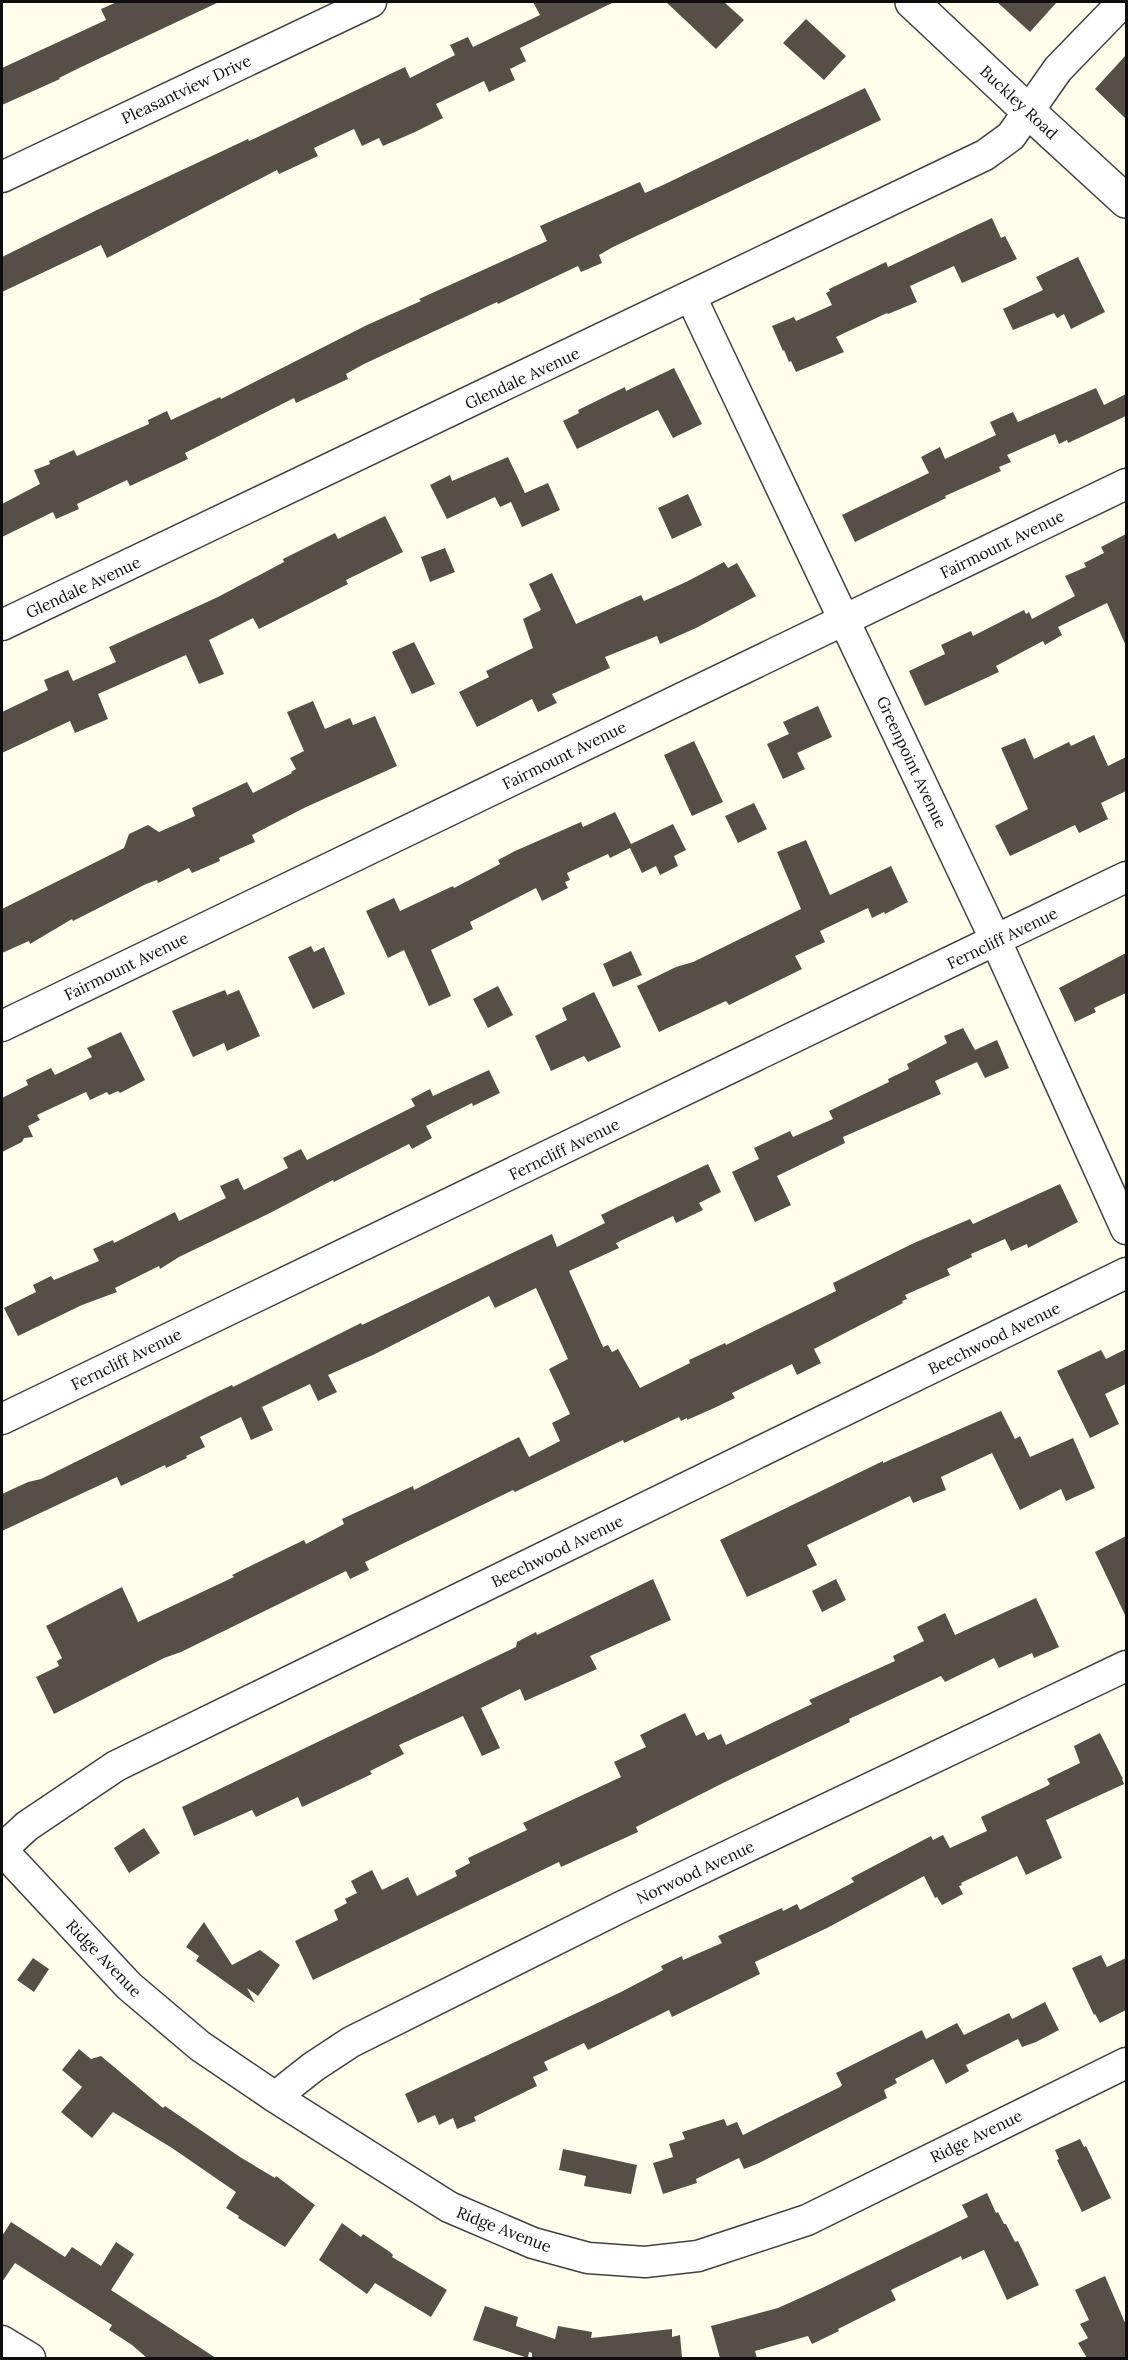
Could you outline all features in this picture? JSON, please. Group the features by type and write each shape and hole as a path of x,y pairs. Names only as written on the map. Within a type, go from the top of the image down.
{"street":[{"name":"Pleasantview Drive","path":"2,177 371,2"},
{"name":"Buckley Road","path":"912,2 1126,201"},
{"name":"Glendale Avenue","path":"2,625 985,155 1011,136 1058,69 1124,2"},
{"name":"Greenpoint Avenue","path":"691,297 996,941 1126,1229"},
{"name":"Fairmount Avenue","path":"2,1026 1126,484"},
{"name":"Ferncliff Avenue","path":"2,1419 1126,877"},
{"name":"Beechwood Avenue","path":"2,1850 27,1826 116,1766 1126,1273"},
{"name":"Norwood Avenue","path":"275,2097 313,2067 351,2042 625,1905 1126,1666"},
{"name":"Ridge Avenue","path":"2,1850 129,1986 200,2046 275,2097 449,2207 533,2243 588,2258 645,2262 698,2256 807,2220 1126,2063"},
{"path":"2,2341 30,2358"}],"building":[{"path":"117,2 219,2 2,105 2,68 106,20 101,9"},
{"path":"533,2 614,2 520,48 526,61 510,69 515,80 489,92 484,81 436,104 443,118 415,132 383,146 379,138 362,146 354,129 314,148 318,156 279,174 277,170 107,258 101,245 2,292 2,257 99,209 405,67 410,78 455,55 450,45 468,37 473,47 540,15"},
{"path":"666,2 724,2 744,20 716,49"},
{"path":"997,2 1057,2 1030,32"},
{"path":"806,19 846,56 824,80 783,43"},
{"path":"1126,55 1126,119 1095,89"},
{"path":"865,88 881,120 613,247 599,255 602,263 581,272 578,266 498,304 497,302 364,364 346,374 348,379 296,403 294,398 185,453 188,459 130,486 127,480 77,504 79,509 56,519 53,512 2,537 2,504 40,484 34,470 50,464 49,461 74,450 77,456 149,424 148,420 167,411 171,420 220,397 221,399 367,325 421,301 419,299 547,241 540,226 640,182 645,193"},
{"path":"992,218 1001,238 1005,236 1017,259 962,283 954,266 910,286 917,302 887,313 836,337 844,352 796,372 783,351 772,326 794,317 796,321 832,305 826,293 830,291 829,289 886,262 888,267"},
{"path":"1078,257 1105,312 1071,329 1064,314 1057,318 1054,313 1013,330 1003,309 1043,290 1036,277"},
{"path":"674,368 702,424 673,438 658,410 577,449 563,421 579,413 578,410 625,387 626,391"},
{"path":"1096,388 1104,405 1126,394 1126,416 1068,443 1067,440 1059,444 1055,434 1007,455 1011,462 999,467 1001,471 945,496 946,498 855,542 842,515 929,473 921,457 940,447 945,459 996,435 990,422 1013,412 1018,422"},
{"path":"508,457 525,493 548,483 560,510 522,527 511,502 500,507 495,497 447,519 430,485 450,475 452,481"},
{"path":"688,494 702,525 672,539 658,508"},
{"path":"385,516 403,552 346,580 348,584 259,629 253,618 209,640 224,674 199,684 186,655 98,694 108,719 75,733 70,721 2,753 2,712 48,690 44,680 68,670 73,681 116,662 109,647 218,597 284,562 283,559 335,533 338,539"},
{"path":"1126,534 1126,646 1107,603 1058,627 1062,635 1045,645 1043,641 996,666 999,672 925,706 909,671 945,654 941,645 971,631 973,636 1024,610 1026,614 1029,612 1032,619 1075,596 1065,576 1086,567 1084,563 1104,553 1101,547"},
{"path":"445,548 455,572 430,582 421,557"},
{"path":"724,562 728,568 737,563 756,596 660,644 657,636 605,657 610,668 552,694 557,703 538,712 532,699 477,727 459,692 489,677 486,671 533,648 523,619 541,610 529,584 552,573 576,624 641,595 644,601"},
{"path":"414,642 435,684 412,694 392,652"},
{"path":"313,701 325,729 350,718 353,725 375,716 397,766 304,808 252,835 255,842 219,858 220,861 192,873 189,868 158,883 157,880 146,884 73,921 72,919 30,944 29,941 2,953 2,909 124,848 129,834 148,825 159,832 195,816 192,808 247,782 253,793 292,773 296,769 290,758 304,751 287,712"},
{"path":"818,706 832,737 797,753 805,769 783,779 767,744 789,734 783,722"},
{"path":"1094,735 1108,766 1126,757 1126,791 1101,803 1108,819 1079,833 1075,825 1010,856 995,826 1028,809 1001,748 1025,738 1034,759 1069,742 1071,746"},
{"path":"694,741 723,802 692,816 664,755"},
{"path":"754,803 767,829 738,843 725,816"},
{"path":"615,812 631,844 673,824 686,850 674,856 678,866 660,875 656,866 642,873 630,848 610,858 608,854 567,873 570,880 565,882 568,888 542,901 536,888 470,922 473,929 431,950 451,996 429,1006 404,950 388,958 366,911 394,898 400,911 453,886 454,888 500,864 498,860 515,851 581,822 583,827"},
{"path":"806,840 830,895 891,866 908,902 872,918 868,908 820,931 825,942 795,956 802,969 729,1005 726,1001 659,1032 637,986 676,967 693,962 801,909 777,852"},
{"path":"311,946 314,952 324,947 345,994 313,1009 288,957"},
{"path":"631,951 642,975 613,987 603,964"},
{"path":"1126,953 1126,993 1094,1008 1096,1012 1075,1022 1059,988"},
{"path":"498,986 513,1015 488,1028 473,999"},
{"path":"225,990 227,995 239,990 260,1036 227,1051 224,1043 193,1057 172,1011"},
{"path":"594,992 621,1047 588,1062 584,1056 551,1071 535,1036 567,1020 562,1008"},
{"path":"963,1028 975,1050 997,1040 1009,1068 985,1078 977,1062 935,1081 941,1094 843,1137 845,1143 777,1176 791,1205 755,1222 732,1172 759,1159 754,1148 790,1131 793,1137 833,1119 829,1111 889,1082 888,1079 909,1069 907,1064 947,1043 944,1036"},
{"path":"121,1032 145,1080 120,1093 118,1091 109,1095 107,1092 90,1100 86,1092 37,1115 40,1120 28,1126 33,1137 24,1138 22,1142 2,1152 2,1098 28,1085 26,1080 51,1068 55,1075 92,1057 87,1048"},
{"path":"489,1070 500,1093 473,1106 472,1103 426,1126 432,1138 412,1149 409,1144 334,1182 333,1180 179,1257 160,1269 159,1266 115,1288 117,1292 82,1305 18,1336 4,1308 36,1292 33,1285 51,1276 54,1280 99,1261 93,1249 113,1240 114,1243 175,1212 179,1221 226,1198 220,1186 238,1178 244,1190 288,1168 283,1158 301,1149 307,1160 415,1106 411,1099 430,1089 433,1096"},
{"path":"708,1164 721,1192 699,1203 703,1210 676,1223 673,1216 616,1243 619,1248 569,1271 603,1347 608,1345 612,1352 618,1349 640,1388 690,1363 689,1360 725,1343 726,1345 836,1291 833,1283 914,1243 970,1219 973,1224 1060,1184 1078,1222 1028,1248 1027,1244 1011,1251 1005,1239 971,1254 972,1257 947,1269 950,1275 905,1295 907,1299 902,1301 903,1303 814,1349 821,1363 797,1375 792,1364 732,1393 735,1398 712,1409 687,1420 687,1418 681,1421 679,1417 624,1443 623,1440 515,1492 513,1490 365,1562 369,1570 350,1579 346,1571 181,1652 164,1658 54,1714 36,1677 59,1666 57,1661 62,1658 46,1626 122,1587 138,1622 234,1577 232,1575 304,1540 306,1544 344,1524 342,1519 413,1486 414,1490 519,1437 529,1457 560,1441 552,1423 570,1414 549,1369 568,1359 536,1288 495,1308 489,1296 375,1354 328,1375 337,1392 318,1401 310,1384 262,1407 273,1430 251,1440 241,1417 200,1437 205,1447 186,1456 187,1458 166,1468 165,1465 121,1486 117,1477 2,1531 2,1494 28,1482 41,1479 361,1323 362,1325 552,1234 557,1247 605,1223 601,1215"},
{"path":"1126,1349 1126,1384 1105,1394 1119,1424 1090,1438 1057,1371 1101,1350 1106,1359"},
{"path":"1001,1411 1015,1439 1020,1436 1030,1457 1073,1438 1095,1488 1066,1501 1061,1489 1020,1510 992,1453 941,1477 946,1490 913,1503 910,1496 807,1545 817,1565 747,1597 720,1540 883,1461 883,1463"},
{"path":"1126,1536 1126,1617 1095,1552"},
{"path":"653,1579 671,1620 590,1656 597,1669 525,1701 520,1689 481,1708 500,1748 482,1756 463,1716 399,1745 404,1754 370,1771 372,1774 302,1807 298,1797 256,1817 252,1810 194,1836 182,1807 516,1647 517,1642 536,1632 537,1635"},
{"path":"836,1579 846,1600 822,1612 812,1591"},
{"path":"1036,1598 1059,1647 1034,1658 1032,1653 999,1668 994,1658 945,1682 941,1676 849,1719 850,1722 636,1827 638,1832 561,1867 559,1862 313,1980 295,1941 338,1920 334,1910 347,1903 345,1899 357,1893 351,1881 372,1870 382,1890 408,1877 417,1896 457,1876 455,1871 470,1863 468,1858 527,1830 523,1823 621,1777 614,1762 646,1747 640,1735 685,1713 696,1736 704,1732 708,1740 721,1734 726,1745 812,1704 809,1700 895,1661 893,1656 924,1641 917,1627 945,1613 955,1635"},
{"path":"1100,1733 1124,1784 1046,1820 1062,1858 1026,1875 1017,1856 961,1883 962,1885 959,1886 963,1894 942,1905 937,1897 935,1898 924,1876 827,1928 755,1962 760,1974 672,2017 669,2010 588,2050 584,2043 544,2062 548,2070 533,2077 537,2086 474,2117 476,2121 457,2129 453,2118 439,2125 435,2115 418,2123 405,2094 621,1992 663,1970 661,1966 682,1956 683,1960 722,1943 718,1936 782,1908 783,1911 797,1904 800,1910 854,1882 851,1878 931,1836 933,1840 943,1835 950,1848 987,1831 981,1817 1047,1786 1050,1784 1047,1779 1080,1763 1074,1746"},
{"path":"144,1828 160,1853 129,1873 114,1848"},
{"path":"204,1922 232,1965 260,1950 280,1965 258,1996 247,1988 255,2003 196,1961 199,1956 186,1947"},
{"path":"1101,1955 1107,1967 1126,1958 1126,2010 1100,2023 1072,1968"},
{"path":"33,1958 49,1969 34,1992 17,1980"},
{"path":"1045,2002 1059,2030 1036,2042 1022,2047 1018,2039 966,2065 969,2071 946,2084 933,2059 895,2079 897,2083 884,2090 887,2098 759,2163 744,2169 739,2158 696,2179 697,2183 663,2194 653,2163 673,2157 669,2144 685,2139 682,2132 724,2119 727,2126 737,2122 743,2135 840,2087 842,2085 836,2073 922,2030 926,2039 957,2023 964,2035 1009,2013 1012,2019"},
{"path":"79,2049 91,2059 101,2056 163,2108 165,2106 240,2157 275,2178 276,2176 315,2205 285,2247 226,2208 236,2192 172,2148 113,2112 92,2138 61,2112 82,2087 62,2070"},
{"path":"1080,2139 1084,2147 1086,2146 1111,2198 1082,2212 1057,2160 1059,2159 1055,2150"},
{"path":"563,2149 637,2165 631,2194 584,2186 586,2176 559,2170"},
{"path":"987,2193 996,2213 998,2212 1006,2224 1015,2242 1018,2241 1039,2285 1007,2300 984,2250 962,2260 961,2256 891,2290 896,2300 812,2344 808,2336 755,2351 757,2358 720,2358 711,2326 778,2308 820,2289 968,2217 962,2205"},
{"path":"11,2222 65,2257 72,2247 101,2266 116,2242 134,2254 111,2290 216,2358 147,2358 109,2330 112,2325 15,2263 2,2282 2,2236"},
{"path":"342,2223 361,2237 363,2234 390,2252 392,2257 447,2290 431,2317 375,2283 367,2294 319,2260"},
{"path":"1105,2276 1126,2325 1126,2358 1087,2358 1078,2343 1088,2338 1080,2324 1089,2320 1075,2290"},
{"path":"485,2306 518,2317 516,2326 555,2339 558,2326 592,2332 591,2338 672,2329 672,2337 680,2335 682,2358 532,2358 532,2353 529,2352 528,2358 473,2340"}]}
